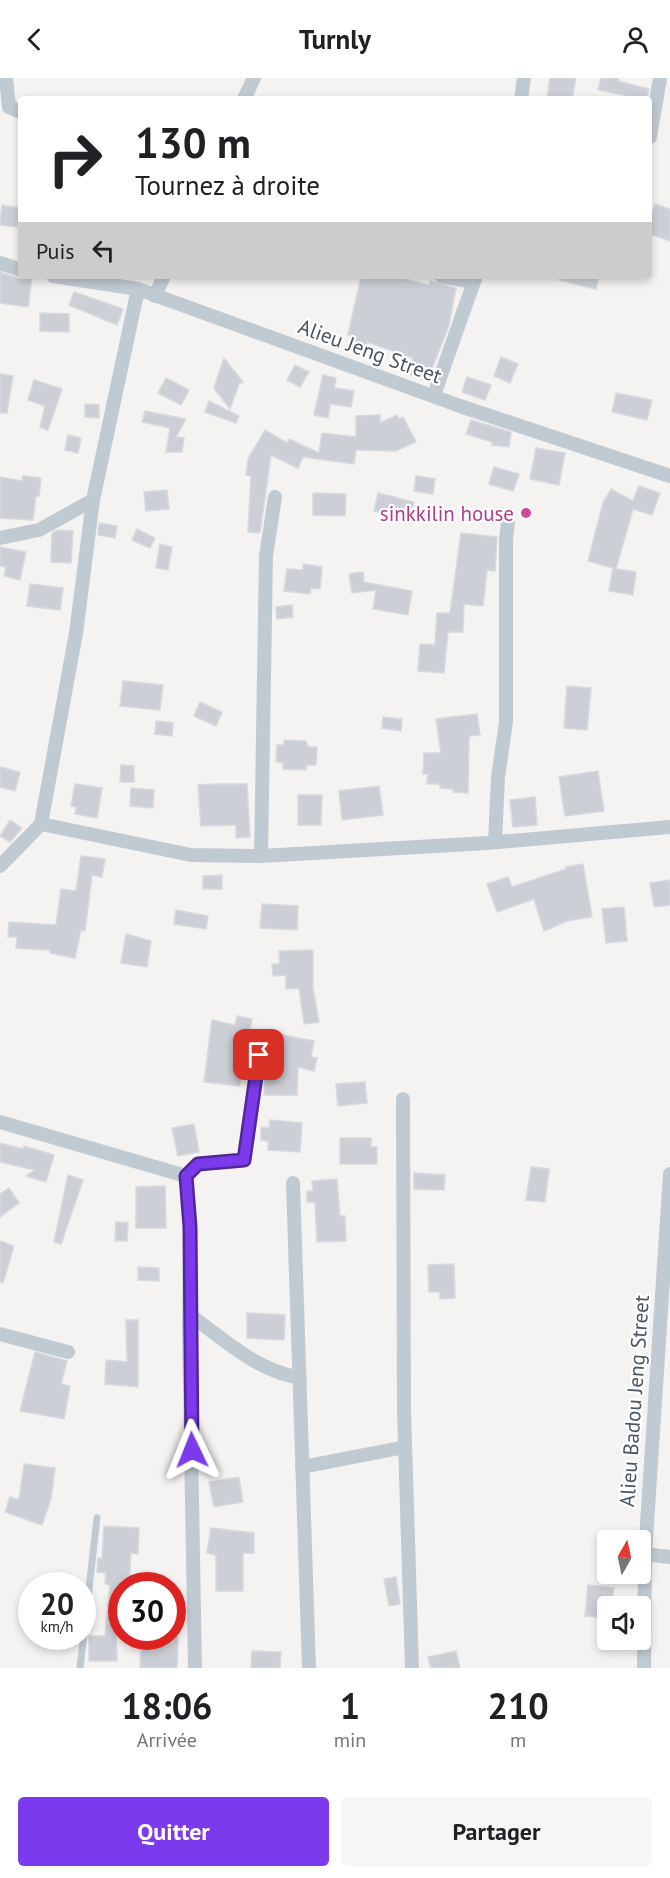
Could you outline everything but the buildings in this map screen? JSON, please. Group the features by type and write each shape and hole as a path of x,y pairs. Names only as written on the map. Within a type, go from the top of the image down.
{"street":[{"path":"6,78 9,107 18,111"},
{"path":"245,96 254,78"},
{"path":"521,96 524,78"},
{"path":"652,125 660,78"},
{"path":"0,263 18,269"},
{"name":"Alieu Jeng Street","path":"73,279 138,289 434,395 670,476"},
{"path":"155,296 163,279"},
{"path":"434,395 475,279"},
{"path":"1,867 41,824 76,633 93,500 138,289"},
{"path":"261,856 266,556 275,497"},
{"path":"0,538 39,530 93,500"},
{"path":"495,842 498,777 506,722 506,540 508,522"},
{"path":"41,824 191,855 261,856 495,842 670,827"},
{"path":"195,1668 189,1314 190,1227 186,1176 198,1164 244,1160 259,1055"},
{"path":"403,1098 405,1447 412,1668"},
{"path":"0,1122 186,1176"},
{"name":"Alieu Badou Jeng Street","path":"647,1530 664,1353 670,1174"},
{"path":"293,1183 309,1668"},
{"path":"189,1314 255,1363 283,1375 300,1378"},
{"path":"0,1334 68,1352"},
{"path":"302,1467 405,1447"},
{"path":"651,1555 670,1557"},
{"name":"Alieu Badou Jeng Street","path":"644,1668 645,1584"}],"lane":[{"path":"80,1668 97,1518"}],"place":[{"name":"sinkkilin house","path":"526,513"}],"route":[{"path":"192,1450 189,1330 190,1227 186,1176 198,1164 244,1160 259,1055"}]}
